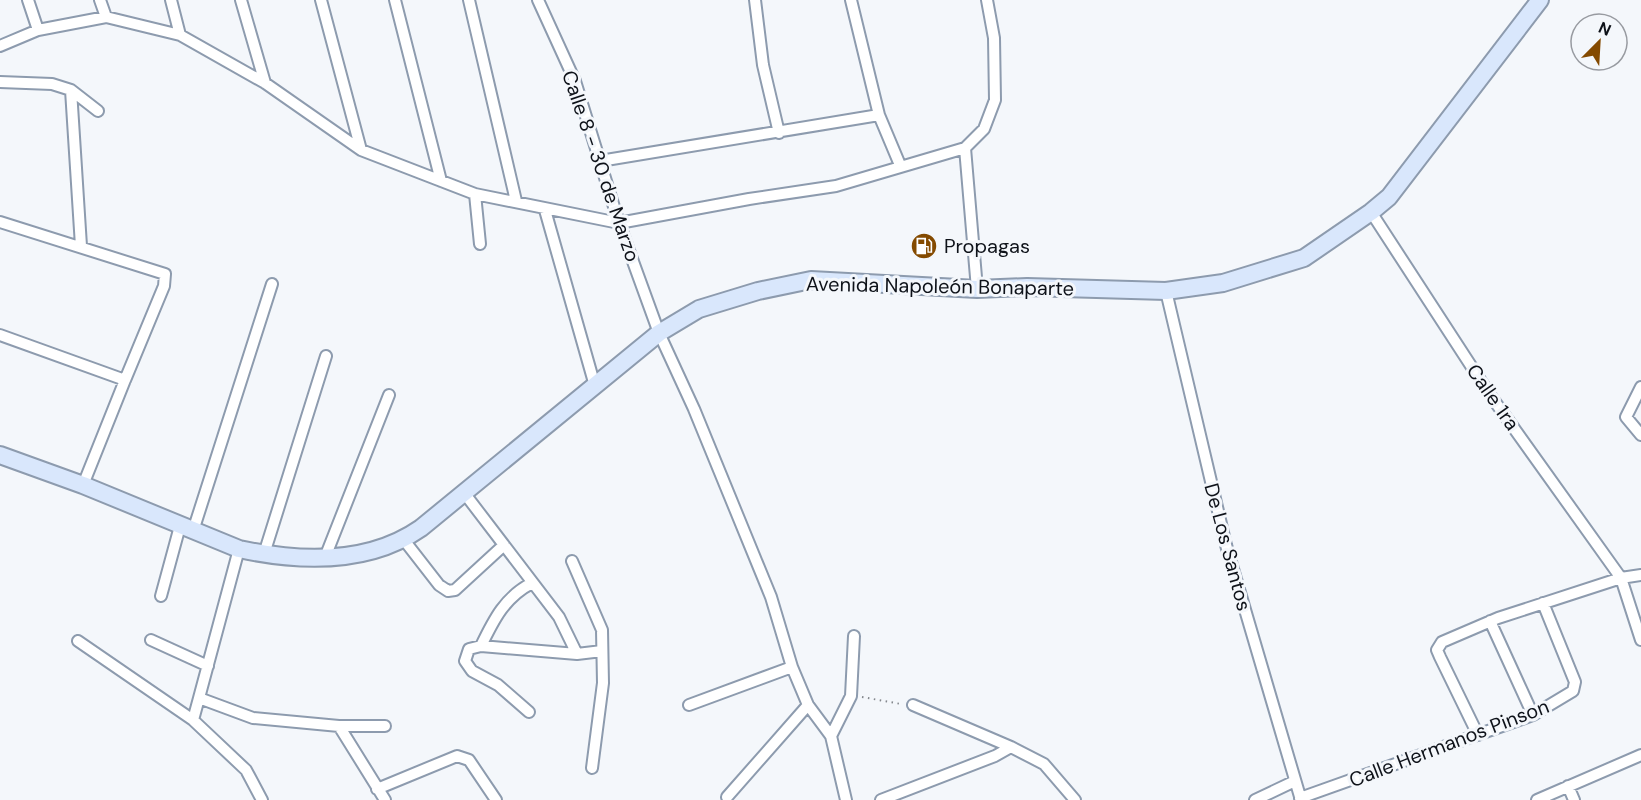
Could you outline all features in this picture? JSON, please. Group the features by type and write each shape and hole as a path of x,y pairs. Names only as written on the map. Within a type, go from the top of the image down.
{"main road":[{"name":"Avenida Napoleón Bonaparte","path":"0,455 84,485 239,549 324,560 375,550 404,540 465,494 659,333 699,309 758,291 811,280 977,289 1027,287 1166,291 1223,283 1304,258 1389,197 1540,0"}],"street":[{"path":"28,0 38,30"},
{"path":"100,0 106,17"},
{"path":"171,0 180,35"},
{"path":"241,0 265,83"},
{"path":"321,0 361,150"},
{"path":"395,0 441,180"},
{"path":"469,0 516,201"},
{"name":"Calle 8 - 30 de Marzo","path":"538,0 575,81 619,223 659,333 694,409 771,597 792,667 808,705 831,736"},
{"path":"755,0 763,65 779,134"},
{"path":"851,0 879,115 900,165"},
{"path":"0,46 38,30 106,17 180,35 265,83 361,150 476,194 516,201 545,210 619,223 748,199 836,186 900,165 965,148 984,129 995,100 994,39 987,0"},
{"path":"0,82 52,84 71,90 98,111"},
{"path":"71,90 81,246"},
{"path":"600,161 779,134 879,115"},
{"path":"965,148 977,289"},
{"path":"476,194 480,244"},
{"path":"0,208 2,222 165,274 164,286 84,485"},
{"path":"545,210 595,386"},
{"name":"Calle 1ra","path":"1371,212 1488,392 1622,578 1641,640"},
{"path":"161,596 187,529 272,284"},
{"name":"De Los Santos","path":"1166,291 1226,545 1301,799"},
{"path":"0,335 125,380"},
{"path":"264,554 326,356"},
{"path":"1641,387 1626,417 1641,435"},
{"path":"324,560 390,395"},
{"path":"465,494 559,617 577,654"},
{"path":"404,540 440,585 448,591 455,590 504,545"},
{"path":"193,720 239,549"},
{"path":"572,561 602,630 603,683 592,768"},
{"path":"1478,735 1437,650 1442,642 1490,621 1543,603 1622,578 1641,575"},
{"path":"481,646 497,613 518,591 532,583"},
{"name":"Calle Hermanos Pinson","path":"1301,799 1533,715 1574,691 1575,682 1543,603"},
{"path":"1490,621 1533,715"},
{"path":"846,800 831,736 851,696 854,636"},
{"path":"151,640 208,666"},
{"path":"78,641 193,720 246,770 262,800"},
{"path":"529,712 498,685 472,671 465,661 469,649 481,646 577,654 602,651"},
{"path":"689,705 792,667"},
{"path":"199,698 253,718 339,726 385,726"},
{"path":"728,797 808,705"},
{"path":"912,705 1011,747 1044,764 1071,798"},
{"path":"339,726 385,800"},
{"path":"881,800 995,756 1011,747"},
{"path":"1537,800 1641,755"},
{"path":"377,789 458,756 469,760 496,800"},
{"path":"1255,800 1295,781"},
{"path":"1568,786 1574,800"}],"path":[{"path":"851,696 912,705"}],"place":[{"name":"Propagas","path":"924,246"}]}
